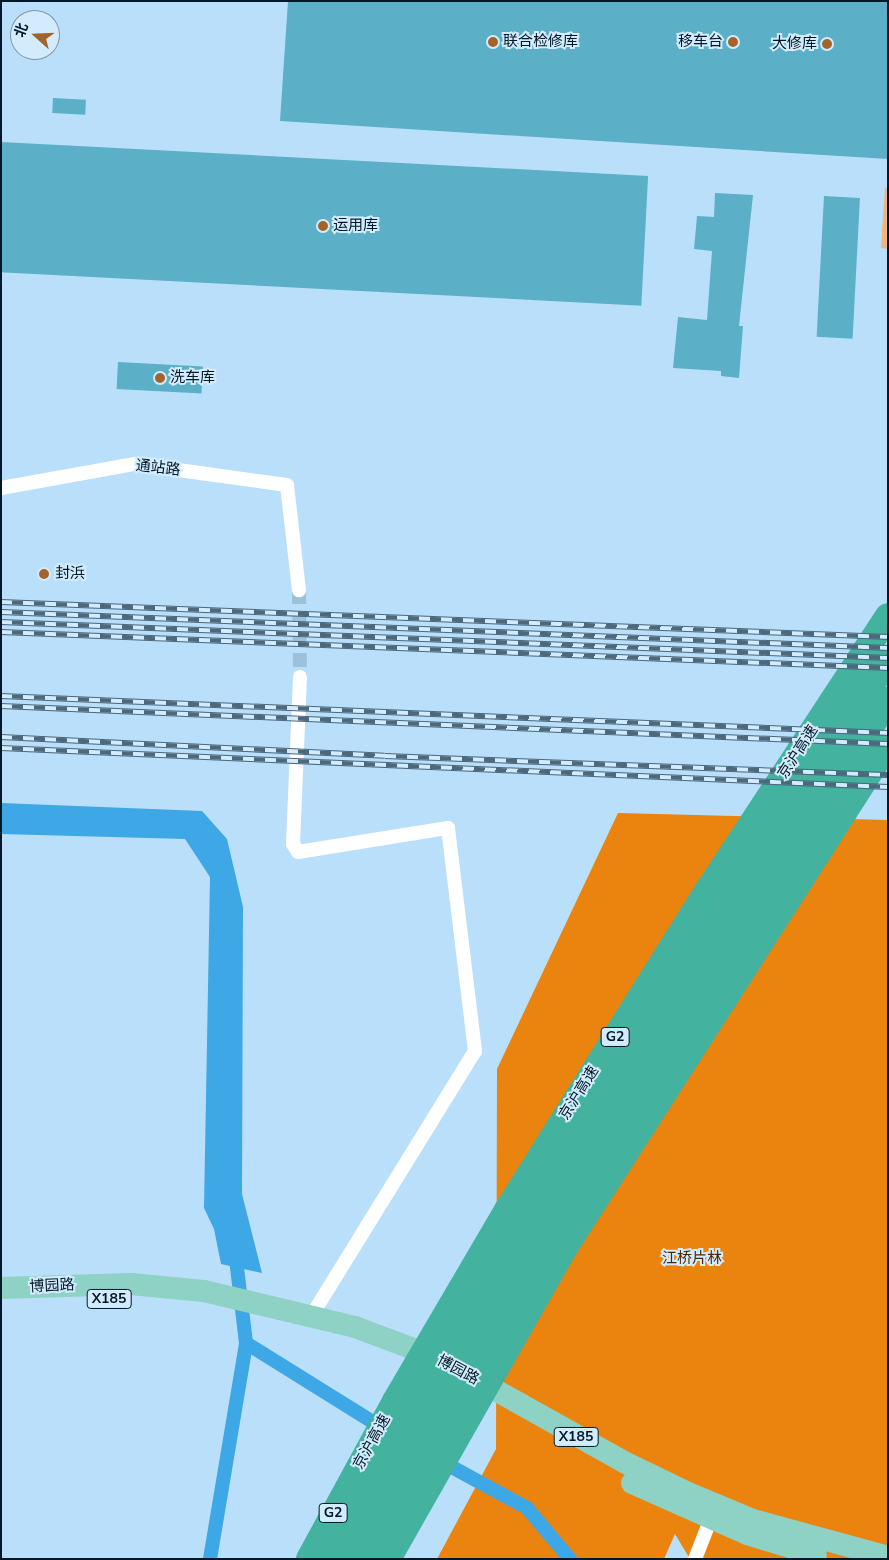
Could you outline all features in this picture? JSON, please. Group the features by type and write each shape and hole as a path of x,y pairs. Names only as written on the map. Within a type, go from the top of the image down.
{"highway":[{"name":"京沪高速","path":"361,1559 389,1484 507,1210 608,1047 888,616"},
{"name":"京沪高速","path":"388,1559 389,1484 587,1124 888,659"},
{"name":"京沪高速","path":"309,1559 389,1484 607,1137 888,700"},
{"name":"京沪高速","path":"335,1559 566,1246 888,744"}],"main road":[{"name":"博园路","path":"1,1288 131,1284 272,1312 352,1338 433,1371 617,1476 713,1512 888,1557"},
{"name":"博园路","path":"1,1303 59,1299 215,1300"},
{"name":"博园路","path":"272,1312 312,1315 356,1326 441,1359 713,1512 747,1534 830,1559"}],"street":[{"name":"通站路","path":"1,488 135,464 287,484 299,590"},
{"path":"300,678 293,844 298,852 448,828 475,1051 312,1315"},
{"path":"696,1559 713,1512"}],"shaded area":[{"path":"885,188 888,188 888,249 881,248"}],"green space":[{"name":"江桥片林","path":"618,813 888,820 888,1559 690,1559 675,1534 664,1559 437,1559 496,1449 497,1069"}],"water":[{"path":"1,803 202,811 227,839 243,907 242,1194 262,1273 221,1264 214,1229 204,1208 210,877 185,839 1,834"}],"building":[{"name":"联合检修库","path":"288,1 888,1 888,159 280,121"},
{"path":"53,98 86,100 85,115 52,113"},
{"name":"运用库","path":"1,142 648,176 641,306 1,272"},
{"path":"715,193 753,195 739,326 743,326 739,378 721,376 721,371 673,368 678,317 707,320 712,251 694,249 697,216 714,217"},
{"path":"824,196 860,198 853,339 817,337"},
{"name":"洗车库","path":"118,362 203,366 201,393 117,389"}],"waterway":[{"path":"210,1559 246,1343 235,1251"},
{"path":"246,1343 386,1430"},
{"path":"439,1460 527,1508 570,1559"}],"tunnel":[{"path":"299,590 300,677"}],"railway":[{"path":"1,602 888,637"},
{"path":"1,612 888,648"},
{"path":"1,622 888,658"},
{"path":"1,632 888,668"},
{"path":"1,696 888,733"},
{"path":"1,706 888,744"},
{"path":"1,737 385,756 888,775"},
{"path":"1,748 888,787"}],"place":[{"name":"联合检修库","path":"493,42"},
{"name":"移车台","path":"733,42"},
{"name":"大修库","path":"827,44"},
{"name":"运用库","path":"323,226"},
{"name":"洗车库","path":"160,378"},
{"name":"封浜","path":"44,574"}]}
